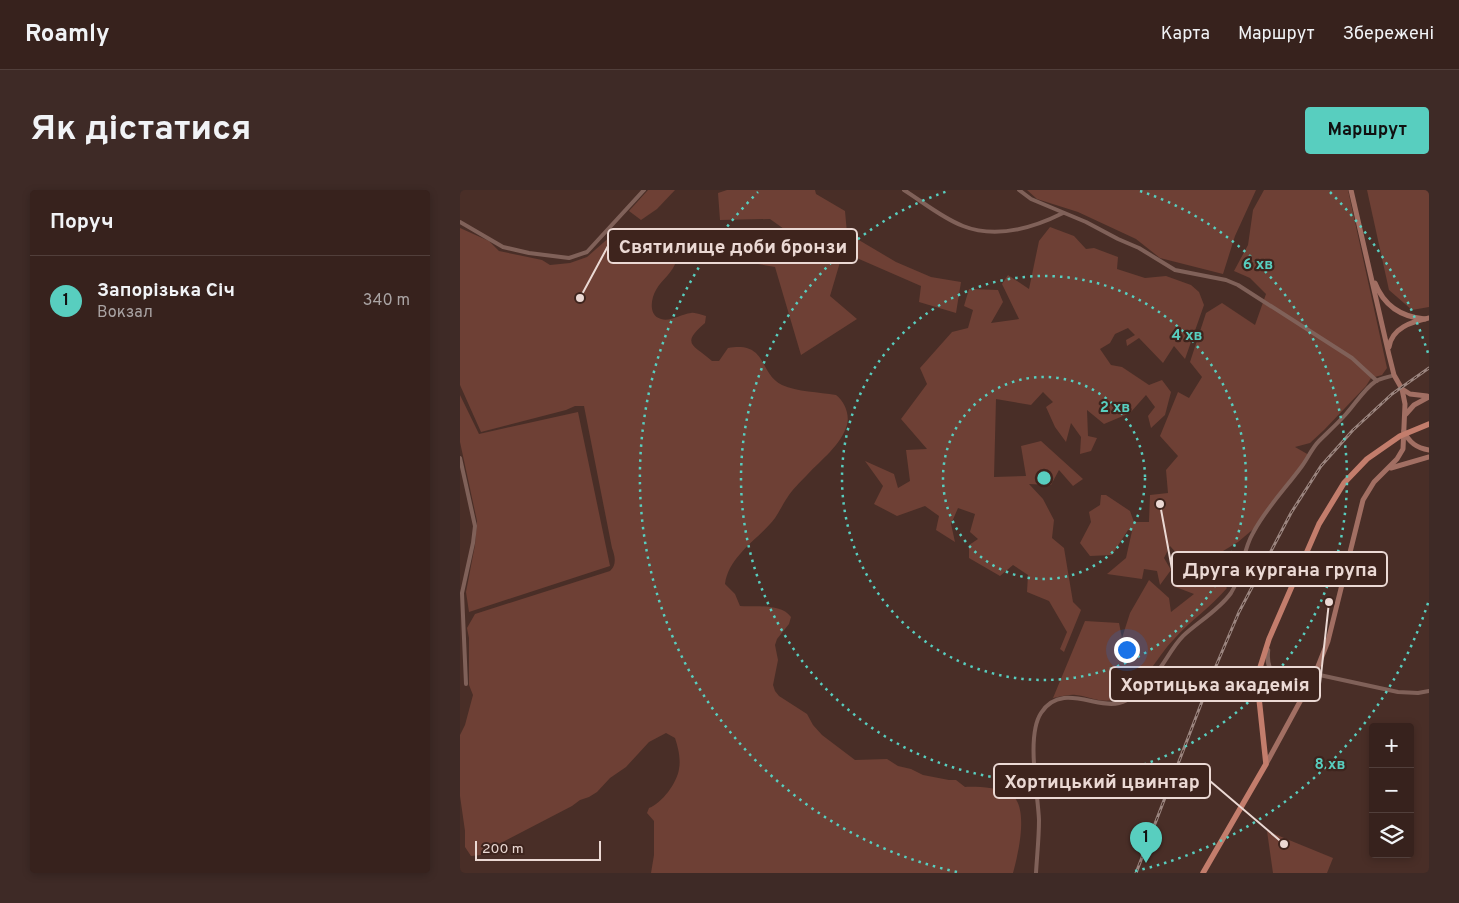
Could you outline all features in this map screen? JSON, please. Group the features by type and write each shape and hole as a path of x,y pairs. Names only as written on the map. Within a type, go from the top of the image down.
{"main road":[{"path":"1203,873 1315,674 1333,624 1363,500 1374,482 1401,454 1403,448 1405,404 1402,389 1394,375 1351,190"},
{"path":"1370,271 1376,287 1390,306 1406,316 1427,319"},
{"path":"1389,355 1388,345 1392,336 1397,331 1412,322 1427,319"},
{"path":"1402,389 1416,396 1429,397"},
{"path":"1405,416 1414,405 1429,397"},
{"path":"1266,764 1258,674 1269,639 1320,524 1344,483 1371,454 1400,436 1429,424"},
{"path":"1403,428 1410,442 1415,446 1429,450"},
{"path":"1388,469 1429,457"}],"street":[{"path":"460,222 503,247 528,254 569,258 587,252 644,190"},
{"path":"904,190 956,223 980,230 996,232 1030,227 1063,213"},
{"path":"1019,190 1031,199 1086,222 1139,248 1175,270 1238,284 1352,358 1377,381"},
{"path":"1036,873 1039,847 1039,817 1036,774 1032,760 1035,727 1042,712 1048,705 1070,697 1111,704 1119,703 1132,697 1142,689 1182,638 1228,597 1236,583 1250,538 1262,518 1303,465 1318,441 1333,429 1366,390 1377,381 1394,375"},
{"path":"460,458 475,526 462,593 466,684"},
{"path":"1269,639 1268,661 1272,671 1281,679 1291,680 1315,674 1398,692 1418,694 1429,690"}],"shaded area":[{"path":"648,190 675,190 657,209 641,220 629,211"},
{"path":"727,190 815,190 816,194 845,211 847,233 896,262 931,277 961,282 956,313 919,302 921,286 843,252 830,296 857,319 801,355 775,267 752,263 742,240 756,228 784,254 798,239 770,219 720,220 718,193"},
{"path":"1027,190 1256,190 1235,236 1223,274 1160,258 1136,239 1078,212 1037,199"},
{"path":"1264,190 1348,190 1387,368 1382,375 1371,378 1366,386 1310,443 1295,447 1309,455 1257,526 1238,542 1223,551 1216,576 1227,588 1175,638 1132,690 1113,700 1103,701 1073,695 1053,698 1085,621 1119,623 1122,638 1130,613 1149,580 1169,598 1171,612 1194,594 1173,586 1180,557 1170,546 1164,558 1171,570 1160,585 1157,571 1144,569 1142,579 1107,574 1126,558 1132,531 1128,530 1112,555 1090,556 1080,543 1091,522 1089,512 1100,505 1101,495 1106,495 1130,511 1134,522 1149,522 1150,495 1168,493 1166,470 1178,456 1160,436 1178,392 1189,398 1202,377 1190,362 1206,313 1222,303 1255,325 1266,294 1250,278 1234,271 1248,245 1253,210"},
{"path":"1367,190 1429,190 1429,307 1412,310 1389,290"},
{"path":"1050,227 1074,236 1086,249 1094,248 1118,257 1117,269 1145,278 1166,276 1191,285 1199,292 1204,305 1185,359 1174,346 1163,363 1139,338 1127,346 1126,340 1135,335 1128,328 1115,334 1110,343 1100,349 1111,365 1122,367 1149,385 1162,380 1171,392 1165,415 1151,428 1148,416 1155,407 1146,395 1130,413 1104,424 1087,410 1088,436 1097,438 1091,451 1080,454 1081,437 1071,423 1066,442 1055,427 1046,407 1053,402 1043,392 1031,405 996,399 994,477 1026,476 1021,446 1041,441 1083,479 1073,486 1059,470 1051,485 1029,484 1043,499 1054,520 1052,538 1064,548 1073,602 1081,610 1064,652 1060,649 1067,632 1049,601 1027,592 1028,575 1013,565 1000,576 969,558 969,545 978,539 970,532 975,514 958,508 951,524 955,542 936,530 939,516 925,506 897,516 874,504 883,486 865,461 894,474 898,488 910,481 906,450 927,449 901,419 927,384 920,368 952,332 968,328 973,310 964,306 969,289 998,290 1003,302 991,323 1019,319 1002,284 1008,275 1029,289 1039,241"},
{"path":"460,228 489,241 499,251 542,260 550,265 570,263 587,257 612,235 625,229 634,231 652,230 670,237 676,241 676,259 675,265 654,293 652,311 657,317 664,320 693,313 706,316 705,323 697,330 691,340 695,348 712,361 719,361 728,348 741,347 750,349 761,359 774,380 782,385 836,395 839,398 846,408 848,417 847,425 840,439 794,489 775,518 738,556 732,564 725,584 735,594 740,606 774,608 787,613 791,617 789,624 777,639 775,645 778,660 773,685 775,691 779,696 807,714 813,725 822,735 855,760 887,759 898,766 911,769 923,775 956,780 965,787 987,788 1008,792 1015,798 1021,817 1021,830 1013,873 651,873 654,855 654,821 647,813 649,808 659,802 672,786 680,765 675,738 666,733 649,742 626,767 610,778 597,792 481,855 471,856 465,847 465,831 460,796 460,735 465,725 473,695 469,685 469,638 467,628 475,614 610,571 614,566 615,560 584,406 575,406 481,432 460,385"},
{"path":"460,395 479,434 578,412 610,566 469,612 466,592 475,545 477,521 460,442"},
{"path":"1267,831 1333,858 1327,873 1273,873"}],"railway":[{"path":"1136,873 1213,673 1239,612 1291,513 1321,466 1353,430 1392,394 1429,368"}],"place":[{"name":"Святилище доби бронзи","path":"580,298"},
{"name":"Друга кургана група","path":"1160,504"},
{"name":"Хортицька академія","path":"1329,602"},
{"name":"Хортицький цвинтар","path":"1284,844"},
{"name":"Запорізька Січ","path":"1146,863"}]}
